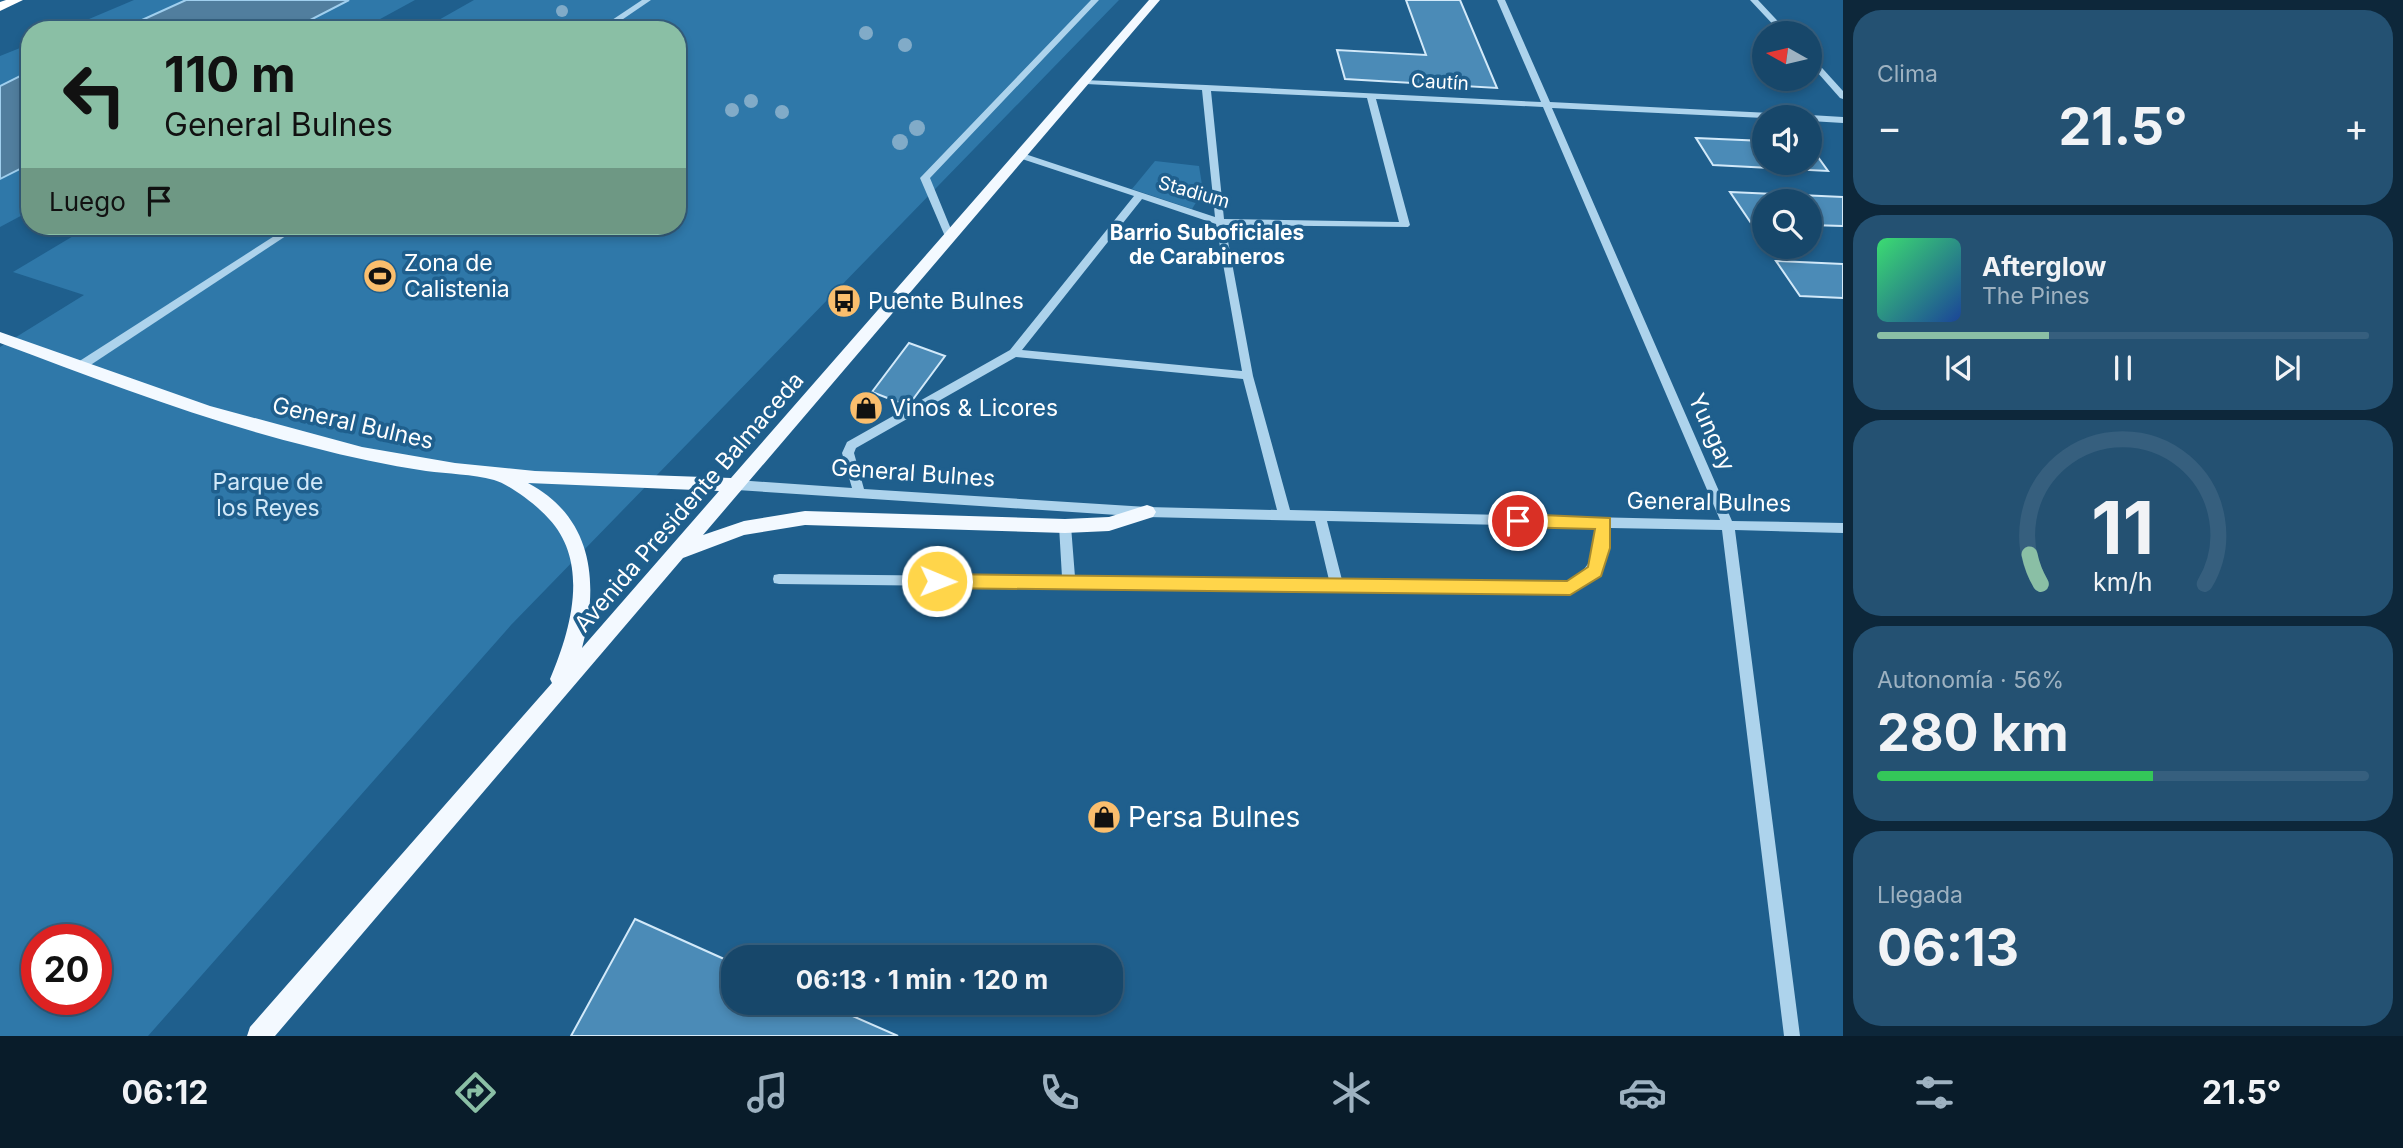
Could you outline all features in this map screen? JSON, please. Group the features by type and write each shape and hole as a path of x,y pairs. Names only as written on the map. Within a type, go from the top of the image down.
{"highway":[{"path":"0,8 17,0"}],"main road":[{"name":"Avenida Presidente Balmaceda","path":"259,1036 1156,0"},
{"name":"General Bulnes","path":"0,337 299,437 415,463 492,474 612,483 737,485"},
{"path":"492,474 536,495 554,511 568,530 579,555 584,583 584,613 576,645 561,678 540,710"},
{"path":"674,558 716,537 772,521 806,518 1065,526 1109,524 1147,512"}],"street":[{"path":"615,21 647,0"},
{"path":"950,239 925,178 1095,0"},
{"name":"Yungay","path":"1501,0 1728,525 1792,1036"},
{"path":"1754,0 1773,21"},
{"path":"1822,73 1843,96"},
{"name":"Cautín","path":"1086,82 1752,115"},
{"path":"1206,88 1220,222 1248,376 1285,516"},
{"path":"1371,96 1405,225"},
{"path":"1822,119 1843,120"},
{"name":"Stadium","path":"1022,156 1220,222 1405,225"},
{"path":"859,492 848,453 851,445 860,437 1014,353 1140,195"},
{"path":"82,365 282,235"},
{"path":"1014,353 1248,376"},
{"name":"General Bulnes","path":"737,485 1147,512 1843,528"},
{"path":"1320,517 1337,585"},
{"path":"779,579 1570,588 1595,571 1602,548 1604,523"},
{"path":"1065,526 1069,582"}],"green space":[{"path":"134,0 415,0 376,21 84,21"},
{"name":"Parque de los Reyes","path":"474,0 1119,0 511,625 148,1036 0,1036 0,347 84,295 13,272 75,235 686,235 686,21 437,21"},
{"path":"21,48 21,216 0,227 0,56"},
{"path":"1155,161 1199,166 1203,191 1192,209 1132,189"}],"shaded area":[{"path":"186,0 349,0 308,21 140,21"},
{"path":"21,76 21,168 0,179 0,86"}],"building":[{"path":"1406,0 1460,0 1497,88 1345,79 1337,50 1426,55"},
{"path":"1696,138 1752,140 1752,167 1713,165"},
{"path":"1730,192 1752,193 1751,223"},
{"path":"1822,196 1843,197 1843,226 1822,225"},
{"path":"1776,261 1843,264 1843,298 1800,296"},
{"path":"909,343 945,356 908,406 872,392"},
{"path":"635,919 721,958 721,1015 850,1015 898,1036 571,1036"}],"place":[{"name":"Zona de Calistenia","path":"380,276"},
{"name":"Puente Bulnes","path":"844,301"},
{"name":"Vinos & Licores","path":"866,408"},
{"name":"Persa Bulnes","path":"1104,817"}],"district":[{"name":"Barrio Suboficiales de Carabineros","path":"1207,244"}],"route":[{"path":"937,581 1570,588 1595,571 1602,548 1604,523 1518,521"}]}
